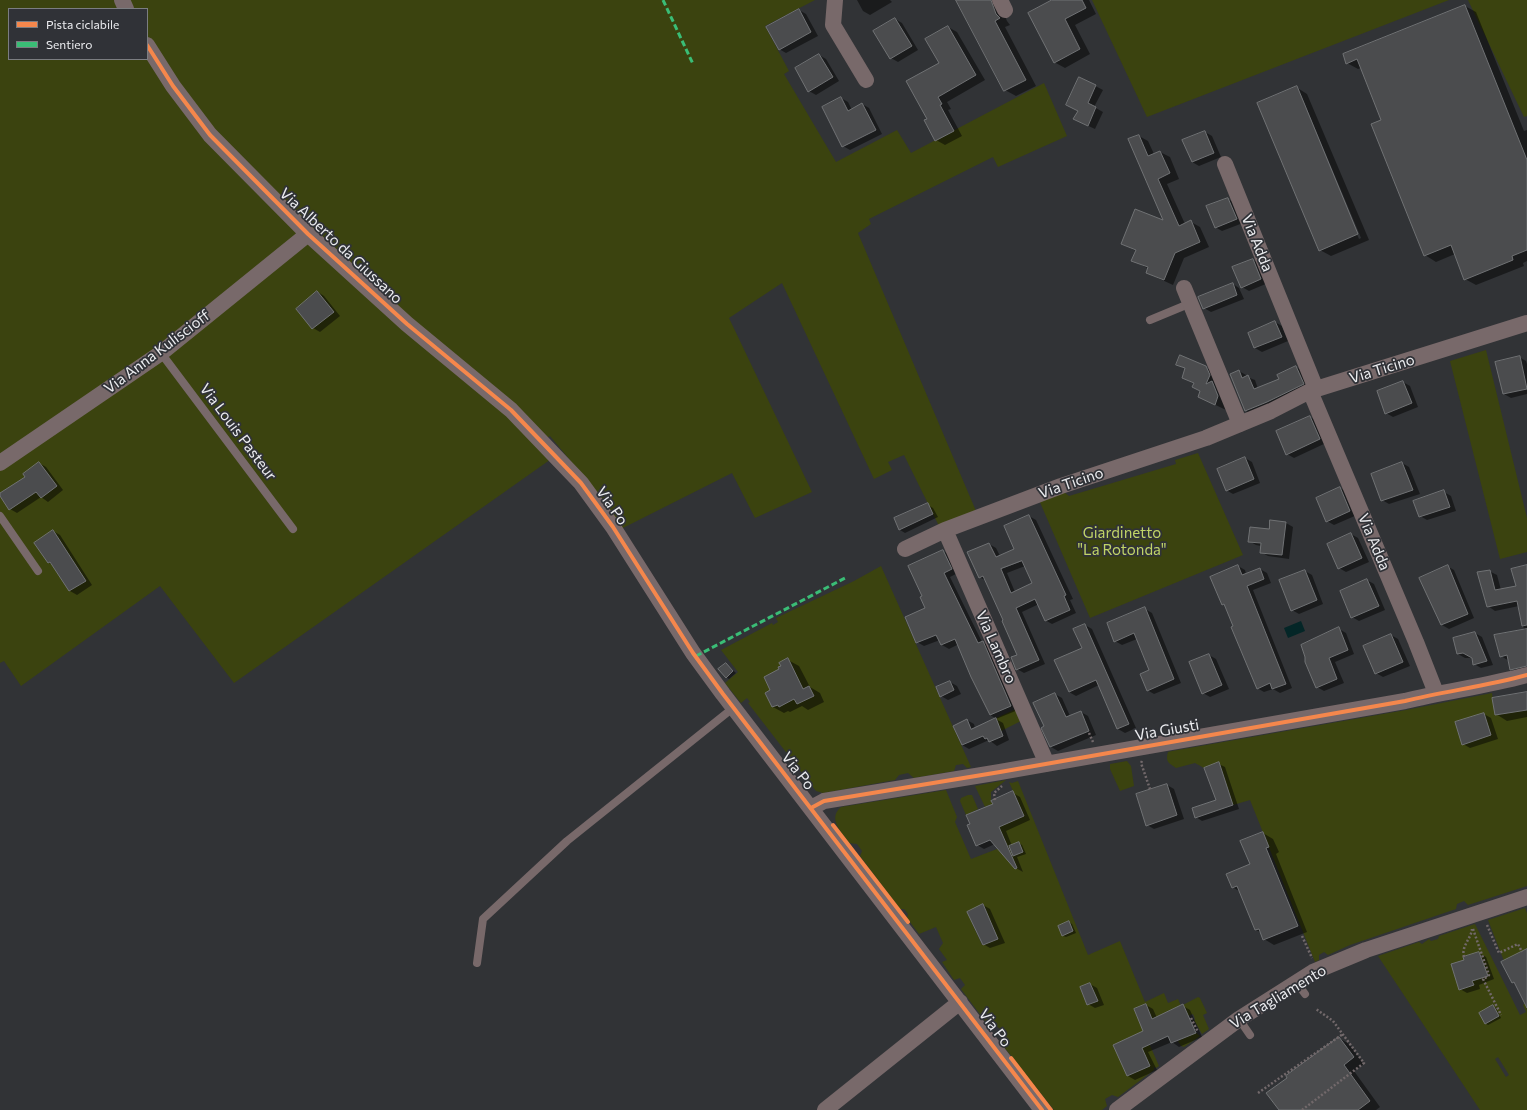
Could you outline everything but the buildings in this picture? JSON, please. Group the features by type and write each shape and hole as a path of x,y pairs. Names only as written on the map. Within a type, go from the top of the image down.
{"street":[{"path":"834,0 834,25 866,80"},
{"name":"Via Alberto da Giussano","path":"148,47 173,86 210,135 308,234 407,324 512,410 542,441"},
{"name":"Via Adda","path":"1225,164 1313,390 1436,693"},
{"name":"Via Anna Kuliscioff","path":"0,463 161,353 308,234"},
{"path":"1184,288 1240,424"},
{"name":"Via Ticino","path":"905,549 945,530 1061,486 1206,438 1271,411 1313,390 1527,323"},
{"name":"Via Po","path":"542,441 581,483 613,527 693,653 733,708 1042,1110"},
{"name":"Via Lambro","path":"945,530 1047,764"},
{"name":"Via Giusti","path":"811,808 824,801 1047,764 1405,701 1436,693 1497,683 1527,675"},
{"name":"Via Tagliamento","path":"1117,1110 1239,1019 1301,989 1313,972 1366,950 1527,897"},
{"path":"825,1110 960,1002"}],"lane":[{"path":"1150,320 1190,303"},
{"name":"Via Louis Pasteur","path":"161,353 294,528"},
{"path":"0,516 38,571"},
{"path":"477,963 483,919 567,841 733,708"},
{"path":"1239,1019 1250,1035"}],"path":[{"path":"1089,733 1094,744"},
{"path":"1142,761 1141,763 1150,789"},
{"path":"995,800 994,793 1003,785"},
{"path":"1464,957 1463,951 1472,932 1472,924 1488,975 1483,979 1501,1015"},
{"path":"1487,924 1499,953 1518,944 1522,952"},
{"path":"1302,936 1314,962"},
{"path":"1302,1110 1364,1063 1333,1021 1316,1009"},
{"path":"1191,1018 1200,1034"},
{"path":"1258,1093 1343,1034"}],"green space":[{"path":"0,0 815,0 765,26 789,71 784,74 836,162 897,130 911,153 1044,83 1067,136 998,167 993,157 869,219 871,224 858,233 976,511 940,528 904,455 888,462 892,470 874,479 782,283 729,318 812,492 755,518 732,473 621,529 574,465 550,436 541,442 554,457 234,683 160,586 21,686 4,661 0,663"},
{"path":"1092,0 1449,0 1147,117"},
{"path":"1468,0 1527,0 1527,116 1524,117"},
{"path":"1486,350 1527,518 1527,552 1500,559 1450,361"},
{"name":"Giardinetto \"La Rotonda\"","path":"1198,453 1243,555 1090,618 1039,500 1064,492 1069,496 1176,464 1175,460"},
{"path":"881,566 971,767 967,768 963,764 956,765 954,771 914,778 908,773 899,775 895,780 823,793 816,791 748,703 750,702 747,698 741,703 725,683 738,672 721,650 772,623 773,625 778,622 776,618 854,581"},
{"path":"1492,693 1495,715 1527,710 1527,886 1468,905 1464,901 1457,904 1456,909 1350,945 1328,955 1324,952 1319,955 1319,960 1315,962 1250,800 1233,805 1219,763 1204,768 1195,763 1176,768 1167,760 1168,752 1172,751 1406,710"},
{"path":"1016,709 1021,721 1001,731 996,718"},
{"path":"1127,761 1131,766 1134,786 1120,791 1110,769 1110,764"},
{"path":"1006,780 991,792 991,801 1002,825 1024,816 1009,782 1012,783 1018,781 1088,955 1120,941 1145,1002 1164,993 1168,1003 1178,999 1181,1006 1152,1019 1146,1004 1134,1009 1159,1066 1156,1068 1154,1067 1154,1070 1118,1097 1112,1095 1105,1099 1107,1106 1102,1110 1054,1110 1000,1042 1004,1036 998,1027 991,1029 961,989 965,985 960,978 954,980 942,962 947,960 939,949 943,943 936,927 919,934 907,918 908,914 904,909 900,909 860,856 862,851 857,844 849,843 837,825 835,816 841,807 946,790 957,817 955,822 971,859 997,849 1000,850 1003,855 1010,852 989,805 985,807 975,786","holes":["983,904 998,939 982,945 972,923 981,919 976,908","1090,983 1097,1001 1087,1005 1080,987"]},
{"path":"972,795 978,809 966,815 960,801 961,798"},
{"path":"1525,908 1527,913 1527,949 1504,961 1488,920"},
{"path":"1475,924 1520,1015 1526,1012 1523,1005 1527,1002 1527,1110 1480,1110 1378,956 1419,942 1422,944 1429,939 1431,941 1438,939 1439,936","holes":["1498,1057 1509,1075 1506,1077 1495,1059"]},
{"path":"1198,997 1200,998 1207,1013 1203,1015 1209,1029 1202,1034 1194,1020 1193,1014 1188,1016 1183,1005"},
{"path":"1196,1033 1200,1036 1184,1047 1181,1046 1178,1041"}],"water":[{"path":"1301,621 1305,631 1288,638 1284,628"}],"marked path":[{"path":"663,0 693,64"},
{"path":"696,656 847,577"}],"cycle path":[{"path":"148,47 173,86 210,135 308,234 407,324 511,410 581,483 613,527 693,653 723,694 1042,1110"},
{"path":"811,808 824,801 1000,772 1405,701 1527,675"},
{"path":"833,825 908,922"},
{"path":"1011,1058 1051,1110"}]}
